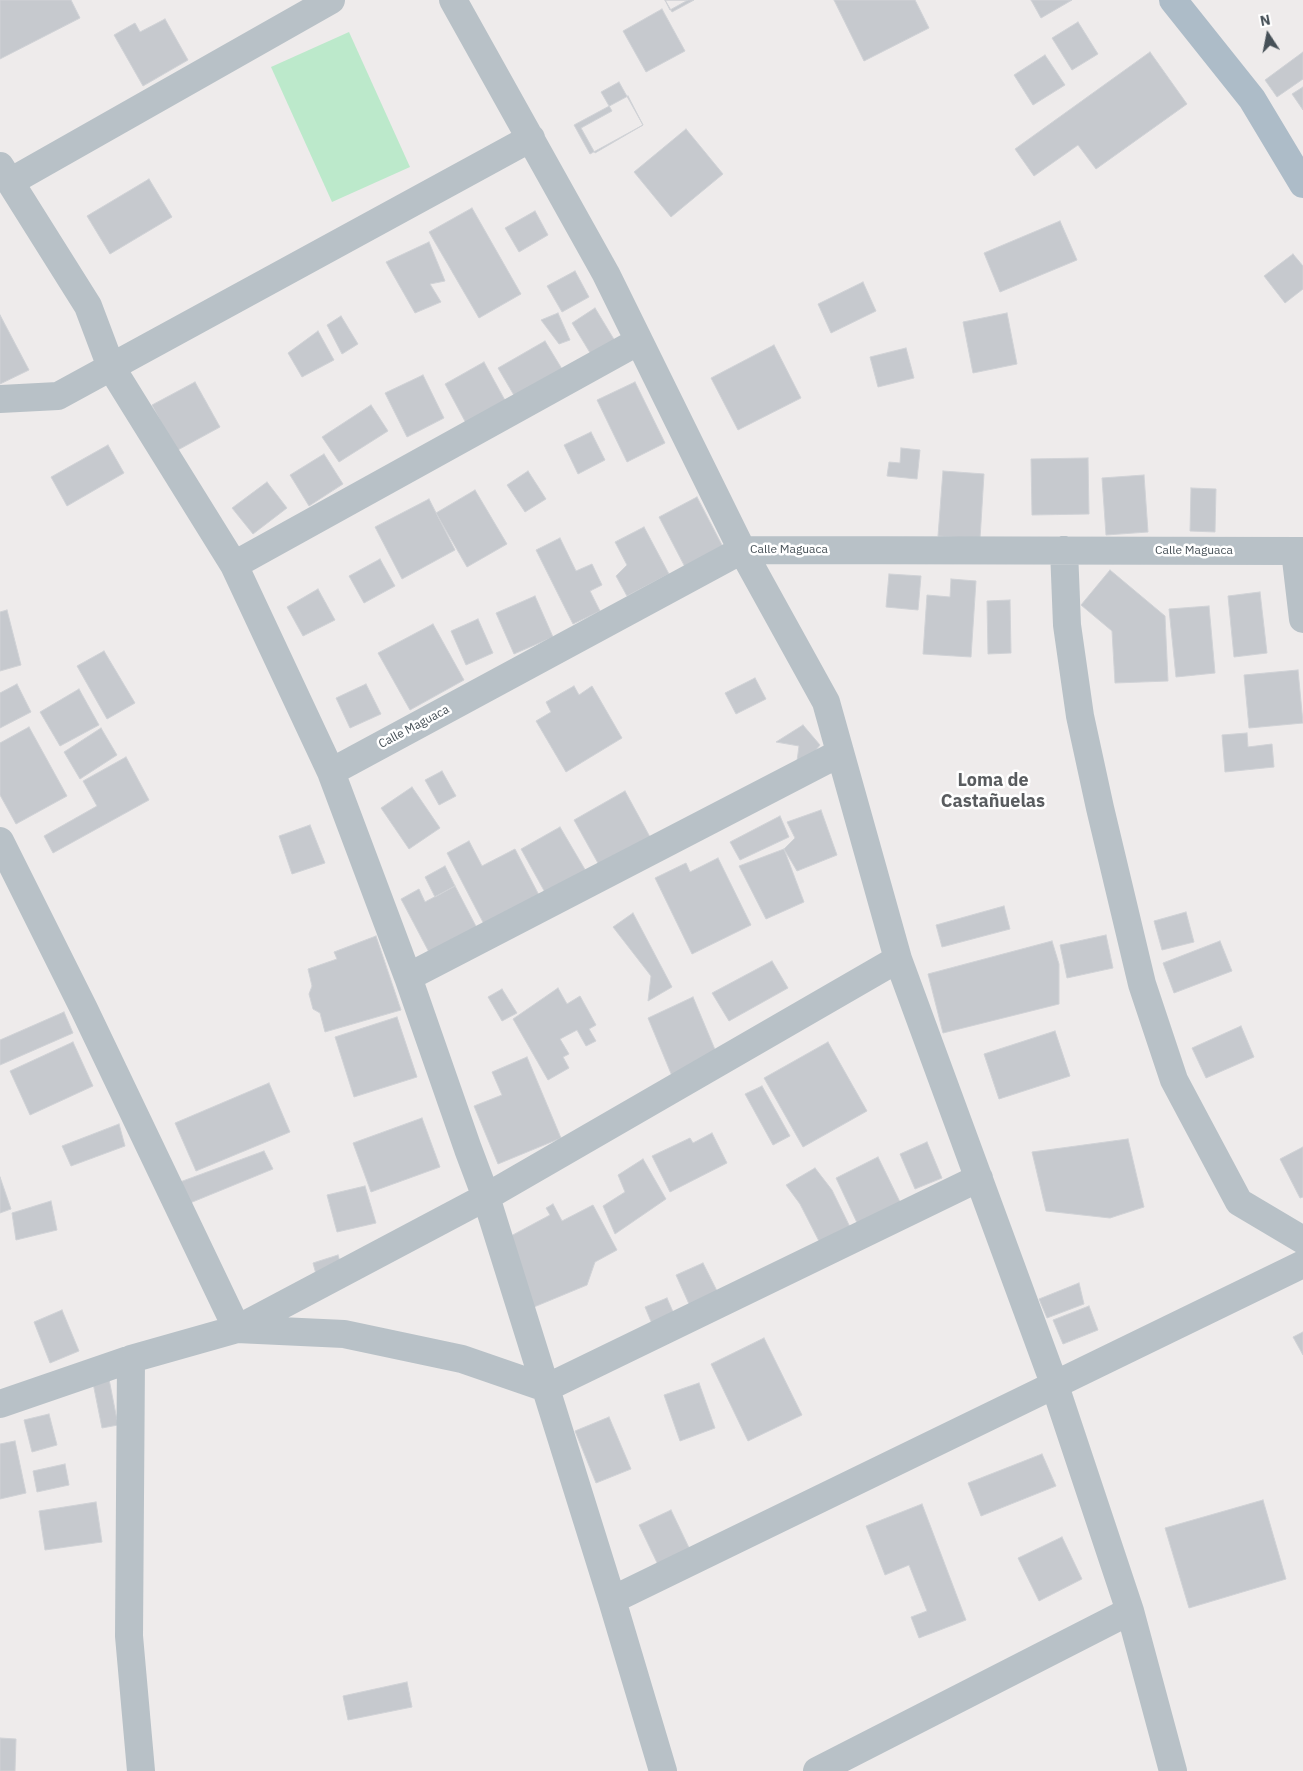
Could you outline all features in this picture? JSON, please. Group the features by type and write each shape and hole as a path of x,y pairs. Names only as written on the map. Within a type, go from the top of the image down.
{"main road":[{"path":"1173,0 1252,99 1302,181"}],"street":[{"path":"331,0 5,174 88,306 110,367 234,565 331,772 408,977 486,1197 612,1600 663,1771"},
{"path":"454,0 606,274 742,550 826,702 898,959 1055,1386 1130,1611 1173,1771"},
{"path":"0,399 58,396 531,138"},
{"path":"234,565 639,341"},
{"name":"Calle Maguaca","path":"331,772 742,550 1299,551"},
{"path":"1064,550 1068,625 1080,716 1142,984 1174,1080 1239,1202 1303,1240"},
{"path":"1299,551 1303,619"},
{"path":"408,977 840,753"},
{"path":"0,840 84,1009 237,1329"},
{"path":"0,1404 131,1359 237,1329 486,1197 898,959"},
{"path":"237,1329 344,1334 462,1360 546,1388 979,1178"},
{"path":"612,1600 1303,1264"},
{"path":"131,1359 130,1636 141,1771"},
{"path":"817,1771 1130,1611"}],"green space":[{"path":"349,32 410,167 332,202 271,67"}],"building":[{"path":"0,0 71,0 80,18 0,59"},
{"path":"665,0 694,0 672,12"},
{"path":"665,0 688,0 670,10"},
{"path":"834,0 915,0 929,28 864,61"},
{"path":"1031,0 1072,0 1041,18"},
{"path":"662,9 685,51 646,72 623,31"},
{"path":"165,19 188,60 143,86 114,35 135,23 140,32"},
{"path":"1078,22 1098,54 1072,70 1052,38"},
{"path":"1150,52 1187,104 1096,169 1078,145 1034,176 1015,149"},
{"path":"1303,52 1303,79 1277,97 1265,80"},
{"path":"1045,55 1065,85 1033,105 1014,75"},
{"path":"619,82 643,125 595,153 581,128 612,111 601,92"},
{"path":"1303,87 1303,110 1292,94"},
{"path":"628,96 643,125 590,154 574,125"},
{"path":"686,129 723,174 671,217 634,172"},
{"path":"149,179 172,217 110,254 87,216"},
{"path":"472,208 521,294 479,318 429,232"},
{"path":"535,211 548,235 519,252 505,228"},
{"path":"1060,221 1077,260 1000,292 984,253"},
{"path":"429,242 445,281 430,284 441,302 415,313 386,262"},
{"path":"1293,254 1303,266 1303,289 1285,303 1264,276"},
{"path":"575,271 589,297 562,312 547,286"},
{"path":"863,282 876,311 831,333 818,304"},
{"path":"595,308 615,341 592,356 572,323"},
{"path":"558,313 570,340 559,344 541,320"},
{"path":"1007,313 1017,364 973,373 963,322"},
{"path":"0,315 29,370 0,384"},
{"path":"341,316 358,344 342,354 327,325"},
{"path":"318,331 334,360 302,377 288,353"},
{"path":"545,341 562,369 515,397 498,368"},
{"path":"774,345 801,398 738,430 711,378"},
{"path":"906,348 914,378 878,387 870,357"},
{"path":"484,362 507,404 467,425 445,384"},
{"path":"423,375 444,418 407,437 385,393"},
{"path":"195,382 220,427 176,451 152,405"},
{"path":"635,382 665,443 627,462 597,400"},
{"path":"371,405 388,431 339,462 322,437"},
{"path":"591,432 605,460 578,474 564,445"},
{"path":"108,445 124,473 67,506 51,477"},
{"path":"901,448 920,450 917,479 887,476 889,462 900,463"},
{"path":"324,454 343,484 309,506 290,475"},
{"path":"1088,458 1089,514 1032,515 1031,459"},
{"path":"528,471 546,499 525,512 507,485"},
{"path":"943,471 984,474 980,539 938,536"},
{"path":"1144,475 1148,532 1106,535 1102,478"},
{"path":"267,482 287,508 253,534 232,508"},
{"path":"1191,488 1216,489 1215,532 1190,531"},
{"path":"475,490 507,544 467,567 436,513"},
{"path":"697,497 723,547 685,567 659,517"},
{"path":"429,499 455,550 402,579 375,527"},
{"path":"644,527 669,574 627,596 616,576 627,565 615,542"},
{"path":"560,538 576,571 592,564 602,585 590,591 600,611 573,624 536,550"},
{"path":"380,559 395,586 364,603 349,576"},
{"path":"1110,570 1165,616 1168,681 1115,683 1112,631 1081,605"},
{"path":"889,574 921,576 918,610 886,607"},
{"path":"951,579 976,581 971,657 923,654 927,595 950,597"},
{"path":"318,589 335,620 303,636 287,607"},
{"path":"1260,592 1267,653 1234,657 1228,596"},
{"path":"535,596 553,637 514,654 496,613"},
{"path":"1010,600 1011,653 988,654 987,601"},
{"path":"1209,606 1215,673 1176,677 1169,609"},
{"path":"7,610 21,665 0,671 0,612"},
{"path":"478,619 493,653 466,665 451,631"},
{"path":"433,624 464,680 410,710 378,653"},
{"path":"104,651 135,703 107,719 77,666"},
{"path":"1298,670 1303,723 1249,728 1244,675"},
{"path":"755,678 766,699 736,714 725,693"},
{"path":"17,684 31,712 0,728 0,693"},
{"path":"366,684 381,714 350,728 336,698"},
{"path":"574,686 579,695 592,686 622,738 566,772 536,721 551,712 546,702"},
{"path":"79,689 99,725 60,746 40,712"},
{"path":"803,725 820,745 795,776 799,746 776,742"},
{"path":"29,727 67,796 16,824 0,795 0,743"},
{"path":"101,728 117,755 80,779 64,752"},
{"path":"1247,733 1248,747 1272,744 1274,767 1225,772 1222,735"},
{"path":"126,757 149,800 53,853 44,836 97,806 83,781"},
{"path":"442,771 456,796 439,805 425,780"},
{"path":"412,787 440,828 409,849 381,808"},
{"path":"625,791 650,837 599,865 574,820"},
{"path":"821,810 837,855 797,871 784,849 795,838 787,822"},
{"path":"780,816 789,837 740,860 730,842"},
{"path":"310,825 325,863 292,874 279,836"},
{"path":"560,827 587,873 547,896 521,849"},
{"path":"469,841 482,866 515,849 541,899 486,928 447,853"},
{"path":"784,849 804,902 766,919 739,866"},
{"path":"718,858 751,925 692,954 655,878 686,863 690,872"},
{"path":"445,866 455,886 435,897 425,877"},
{"path":"455,886 479,932 431,956 401,899 419,889 425,902"},
{"path":"1004,906 1010,929 942,947 936,925"},
{"path":"1186,912 1194,942 1162,950 1154,921"},
{"path":"633,913 672,987 648,1001 651,976 613,927"},
{"path":"1106,935 1113,968 1067,978 1060,945"},
{"path":"376,936 401,1010 325,1032 320,1013 313,1009 309,994 312,986 308,969 337,959 334,952"},
{"path":"1052,941 1059,964 1059,1004 943,1033 928,974"},
{"path":"1220,941 1232,971 1174,993 1163,963"},
{"path":"772,961 788,988 729,1021 712,993"},
{"path":"558,988 567,1004 580,996 596,1025 589,1029 596,1041 586,1046 577,1030 560,1039 569,1054 563,1057 569,1068 548,1080 513,1019"},
{"path":"502,989 517,1013 502,1021 488,997"},
{"path":"693,997 716,1052 672,1076 648,1018"},
{"path":"64,1012 73,1033 0,1065 0,1040"},
{"path":"397,1017 417,1077 354,1097 335,1037"},
{"path":"1241,1026 1254,1057 1206,1078 1192,1048"},
{"path":"1055,1031 1070,1076 999,1099 984,1054"},
{"path":"73,1042 93,1086 30,1115 10,1071"},
{"path":"828,1042 867,1111 803,1147 764,1078"},
{"path":"527,1057 561,1138 498,1164 474,1106 502,1095 492,1072"},
{"path":"269,1083 290,1132 196,1171 175,1123"},
{"path":"762,1086 790,1136 773,1145 745,1094"},
{"path":"422,1118 440,1167 371,1192 353,1143"},
{"path":"119,1124 125,1146 71,1166 62,1146"},
{"path":"712,1133 727,1163 670,1192 652,1156 690,1138 693,1143"},
{"path":"1128,1139 1144,1207 1110,1218 1046,1211 1032,1152"},
{"path":"927,1142 942,1178 915,1189 900,1154"},
{"path":"1303,1147 1303,1197 1300,1198 1280,1159"},
{"path":"264,1151 273,1169 190,1203 180,1182"},
{"path":"878,1157 902,1206 859,1227 836,1178"},
{"path":"643,1159 666,1199 615,1234 603,1206 625,1192 618,1175"},
{"path":"815,1168 832,1190 850,1227 822,1247 800,1204 786,1185"},
{"path":"0,1177 11,1209 0,1213"},
{"path":"365,1186 376,1223 337,1232 327,1195"},
{"path":"51,1201 57,1230 16,1240 12,1213"},
{"path":"553,1204 562,1221 593,1205 617,1250 595,1262 587,1285 534,1307 509,1237 550,1215 546,1208"},
{"path":"338,1255 346,1282 320,1289 313,1263"},
{"path":"703,1263 717,1291 689,1304 676,1275"},
{"path":"1079,1283 1084,1304 1047,1318 1039,1299"},
{"path":"667,1298 677,1321 655,1331 645,1307"},
{"path":"1089,1306 1098,1330 1063,1344 1053,1320"},
{"path":"62,1310 79,1351 50,1363 34,1322"},
{"path":"1303,1332 1303,1355 1293,1337"},
{"path":"764,1338 802,1415 748,1441 711,1364"},
{"path":"109,1379 118,1425 102,1428 93,1383"},
{"path":"699,1383 715,1428 680,1441 664,1395"},
{"path":"49,1414 57,1445 32,1452 24,1420"},
{"path":"609,1417 631,1469 596,1483 575,1431"},
{"path":"15,1441 26,1493 0,1499 0,1444"},
{"path":"1042,1454 1056,1486 981,1516 968,1483"},
{"path":"65,1464 69,1485 37,1492 33,1471"},
{"path":"1263,1500 1286,1579 1189,1608 1165,1528"},
{"path":"96,1502 102,1542 45,1550 39,1511"},
{"path":"922,1504 966,1620 919,1638 911,1617 927,1611 909,1565 885,1575 866,1526"},
{"path":"671,1510 692,1554 660,1569 639,1525"},
{"path":"1062,1537 1082,1579 1039,1601 1018,1558"},
{"path":"407,1682 412,1707 348,1720 343,1696"},
{"path":"0,1738 16,1739 15,1771 0,1771"}],"district":[{"name":"Loma de Castañuelas","path":"993,791"}]}
